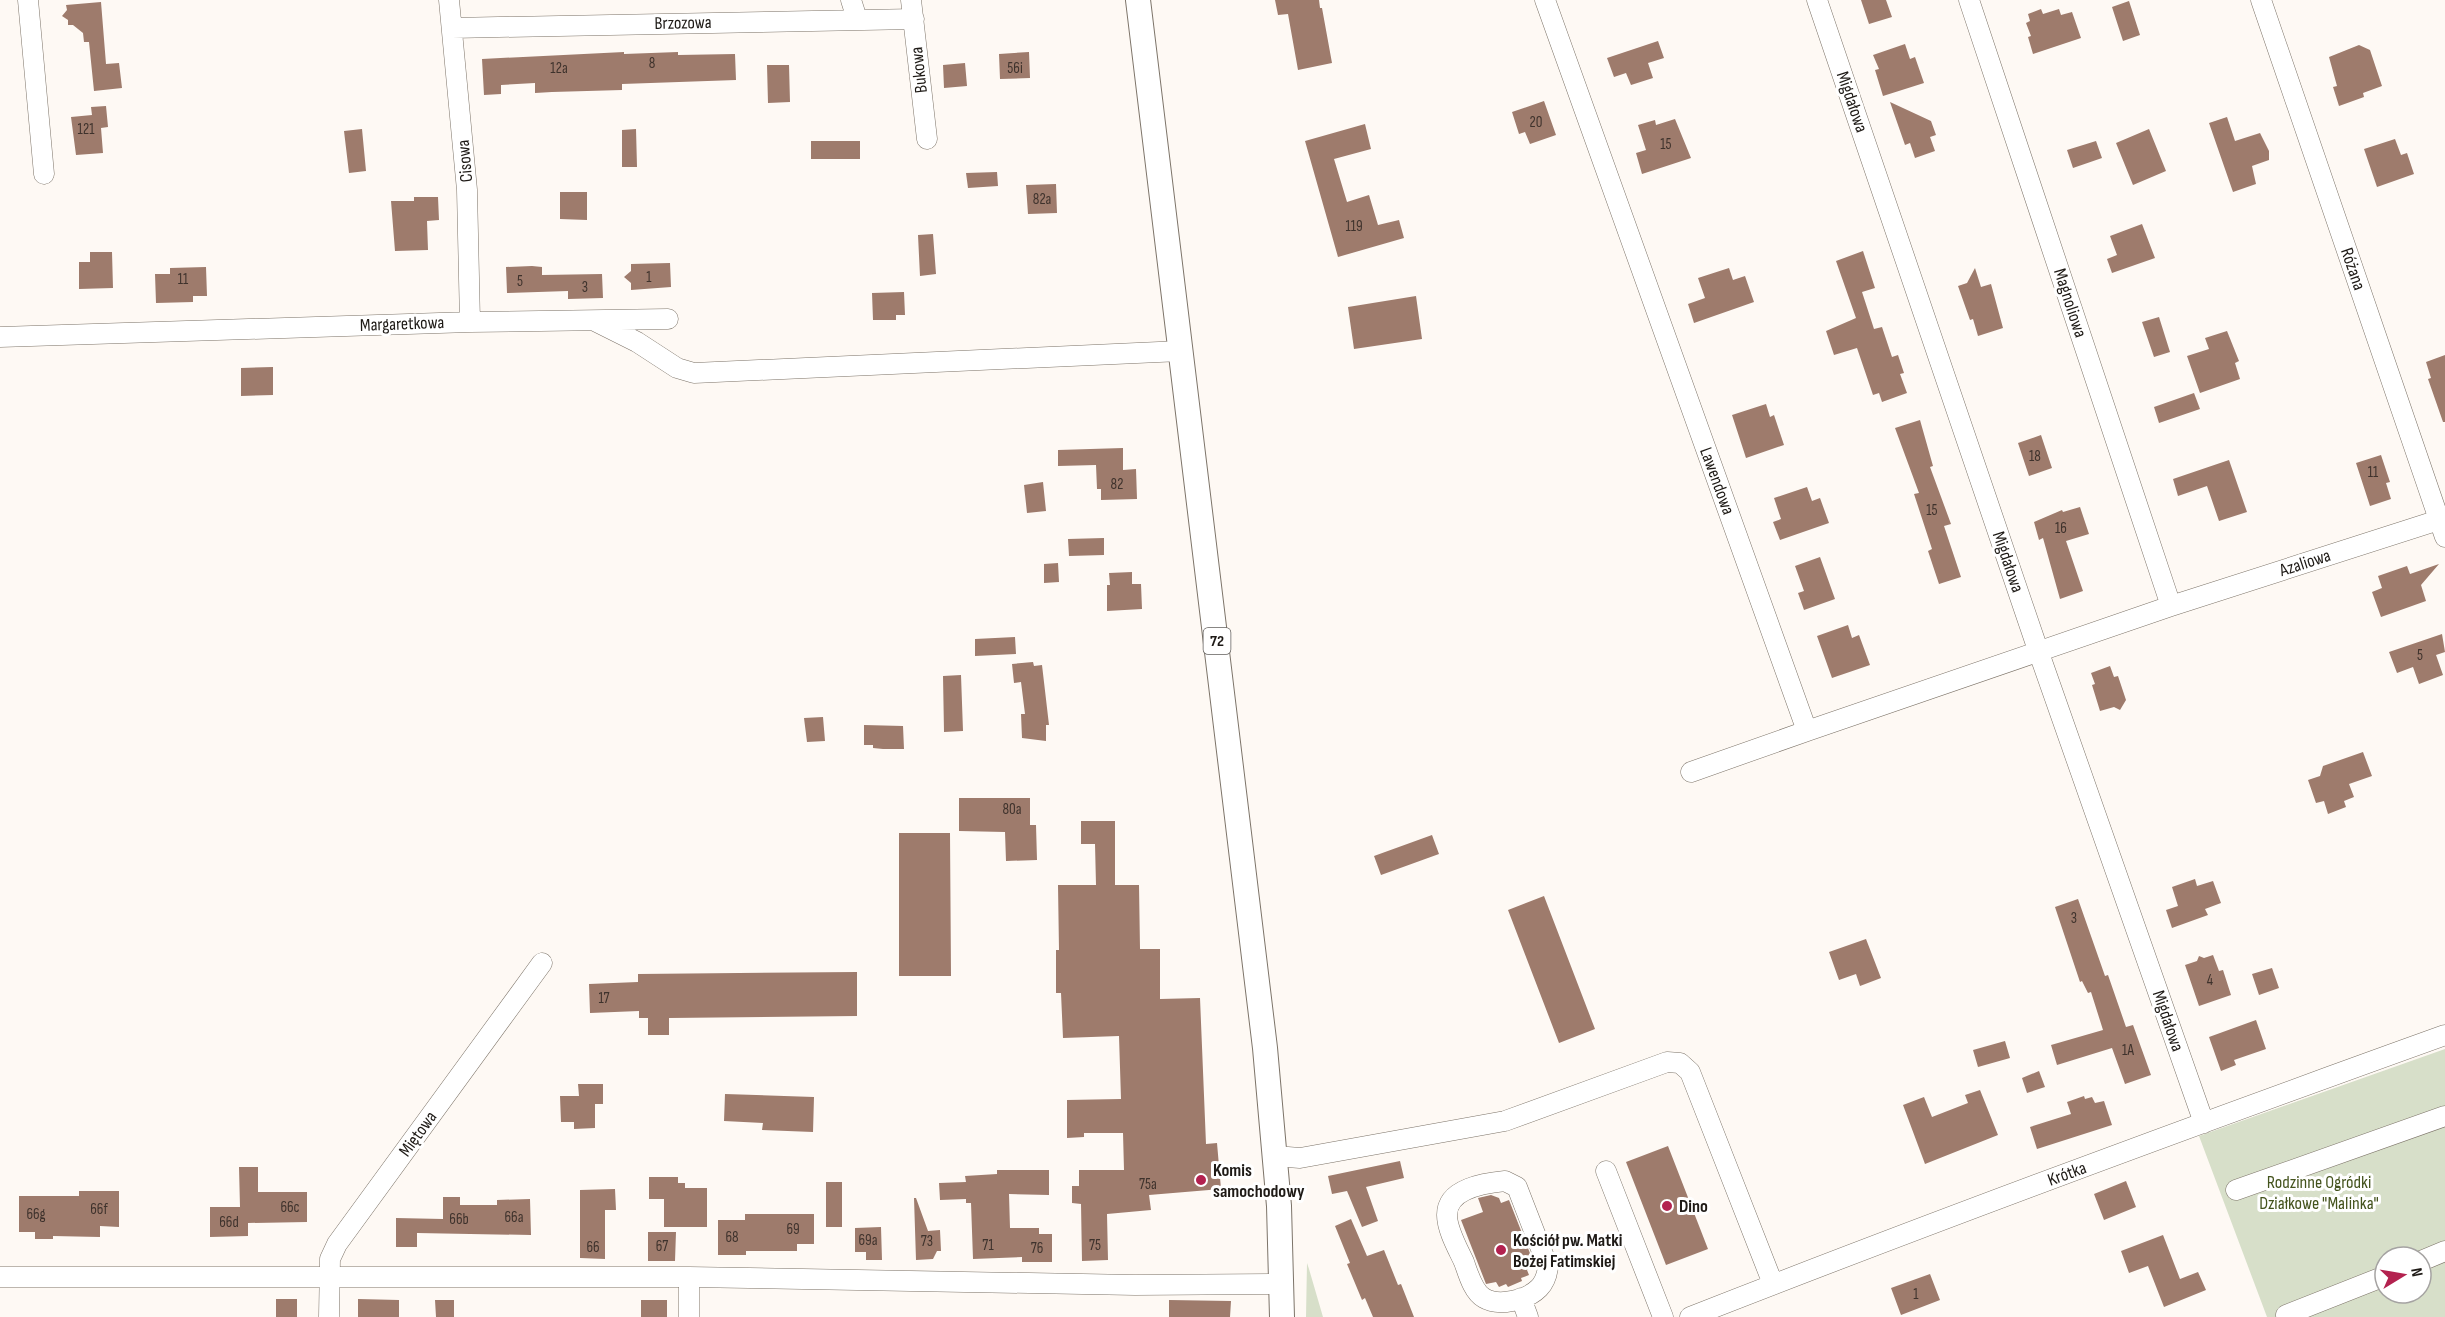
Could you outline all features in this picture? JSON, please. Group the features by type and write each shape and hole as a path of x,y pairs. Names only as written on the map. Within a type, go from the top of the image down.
{"main road":[{"name":"72","path":"1138,0 1249,904 1275,1156 1282,1317"}],"street":[{"path":"28,0 44,174"},
{"name":"Cisowa","path":"449,0 467,190 470,322"},
{"path":"851,0 857,19"},
{"name":"Lawendowa","path":"1545,0 1807,731"},
{"name":"Migdałowa","path":"1818,0 2038,653 2204,1123"},
{"name":"Magnoliowa","path":"1969,0 2170,606"},
{"name":"Różana","path":"2261,0 2443,525"},
{"name":"Brzozowa","path":"452,28 857,19 912,9"},
{"name":"Bukowa","path":"912,9 927,139"},
{"name":"Margaretkowa","path":"0,337 470,322 668,319"},
{"path":"592,320 637,342 677,368 694,373 1181,351"},
{"name":"Azaliowa","path":"2038,653 2170,606 2443,525"},
{"path":"1690,772 2038,653"},
{"name":"Miętowa","path":"329,1317 330,1259 337,1244 542,963"},
{"name":"Krótka","path":"1690,1317 2204,1123 2445,1035"},
{"path":"1275,1156 1300,1158 1505,1121 1667,1062 1680,1063 1690,1072 1773,1284"},
{"path":"2236,1190 2445,1116"},
{"path":"1606,1171 1663,1317"},
{"path":"1505,1181 1516,1187 1548,1267 1546,1278 1540,1288 1521,1298 1496,1302 1482,1297 1473,1286 1447,1215 1450,1202 1459,1193 1488,1182 1505,1181"},
{"path":"688,1277 689,1317"},
{"path":"0,1278 688,1277 1136,1285 1282,1284"},
{"path":"2286,1315 2373,1280"},
{"path":"1521,1298 1528,1317"}],"green space":[{"name":"Rodzinne Ogródki Działkowe \"Malinka\"","path":"2445,1049 2445,1317 2267,1317 2199,1136"},
{"path":"1307,1263 1309,1269 1323,1317 1306,1317"}],"building":[{"path":"1275,0 1319,0 1332,63 1298,70 1288,14 1278,15"},
{"path":"1861,0 1886,0 1892,17 1869,24"},
{"path":"2129,1 2140,35 2123,41 2112,7"},
{"path":"101,2 106,64 119,63 122,88 94,91 89,42 84,42 83,33 73,25 68,25 68,20 62,16 67,10 66,5"},
{"path":"2041,9 2043,14 2059,9 2061,15 2072,12 2081,38 2033,54 2028,37 2031,36 2026,23 2030,21 2028,14"},
{"path":"1658,41 1664,58 1648,63 1653,78 1631,85 1626,73 1614,77 1607,58"},
{"path":"1905,44 1910,59 1915,57 1924,83 1883,96 1875,70 1879,69 1873,55"},
{"path":"2359,45 2370,50 2382,86 2363,93 2364,97 2339,106 2333,87 2337,86 2329,57"},
{"path":"624,52 624,54 678,52 678,55 735,54 736,80 622,84 622,90 535,93 535,83 501,85 501,94 484,95 482,59"},
{"path":"1029,52 1030,78 1000,79 999,54"},
{"path":"965,63 967,86 944,88 943,65"},
{"path":"767,65 789,65 790,102 768,103"},
{"path":"1544,101 1556,135 1530,144 1525,132 1519,134 1512,112"},
{"path":"1890,102 1931,121 1936,135 1930,137 1935,151 1915,158 1910,143 1905,145"},
{"path":"106,106 108,127 101,128 103,153 76,155 71,117 92,115 91,107"},
{"path":"2227,117 2235,141 2260,133 2269,151 2269,160 2252,166 2256,184 2233,192 2209,123"},
{"path":"1675,119 1691,158 1642,174 1636,153 1646,150 1638,125 1655,120 1656,125"},
{"path":"1365,124 1371,149 1334,159 1347,202 1369,195 1378,225 1399,220 1404,238 1338,257 1305,141"},
{"path":"362,129 366,171 349,173 344,131"},
{"path":"636,129 637,167 622,167 622,130"},
{"path":"2149,129 2166,171 2133,185 2116,143"},
{"path":"2395,139 2401,155 2407,153 2414,174 2377,187 2364,149"},
{"path":"811,141 860,141 860,159 811,159"},
{"path":"2096,141 2102,158 2073,168 2067,150"},
{"path":"997,172 998,186 968,188 966,173"},
{"path":"1056,184 1057,213 1028,214 1026,185"},
{"path":"560,192 587,192 587,220 560,219"},
{"path":"414,197 438,197 439,220 427,221 428,250 395,251 391,201 414,201"},
{"path":"2142,224 2155,258 2112,273 2107,259 2117,255 2110,236"},
{"path":"933,234 936,274 920,276 918,235"},
{"path":"1863,251 1875,288 1862,292 1874,329 1882,327 1892,357 1898,355 1904,373 1900,374 1907,393 1882,402 1879,393 1873,395 1857,348 1834,355 1826,331 1856,318 1836,261"},
{"path":"90,252 112,252 113,288 79,289 79,262 90,262"},
{"path":"670,263 671,287 631,290 631,283 624,277 631,271 631,264"},
{"path":"206,267 207,296 193,296 193,302 156,303 155,274 170,274 170,268"},
{"path":"506,267 542,267 542,275 602,274 603,298 568,299 568,291 507,293"},
{"path":"1729,268 1733,280 1745,276 1754,302 1694,323 1688,304 1705,298 1698,278"},
{"path":"1975,268 1981,287 1991,284 2003,328 1978,336 1958,286 1967,283"},
{"path":"904,292 905,315 896,315 896,320 873,320 872,293"},
{"path":"1416,296 1422,339 1354,349 1348,307"},
{"path":"2159,317 2170,352 2154,357 2142,322"},
{"path":"2227,331 2239,361 2235,363 2240,379 2200,393 2187,356 2209,349 2205,338"},
{"path":"2445,355 2445,422 2443,422 2428,379 2431,378 2426,362"},
{"path":"273,367 273,395 241,396 241,368"},
{"path":"2194,393 2200,409 2159,423 2154,407"},
{"path":"1766,404 1770,417 1774,415 1784,445 1746,458 1732,415"},
{"path":"1920,420 1933,466 1930,467 1951,524 1944,526 1961,577 1939,584 1928,551 1932,549 1914,494 1919,493 1895,428"},
{"path":"2041,435 2052,468 2029,476 2018,443"},
{"path":"1123,448 1123,470 1136,469 1137,499 1101,500 1101,489 1097,489 1096,465 1058,466 1058,450"},
{"path":"2381,455 2390,482 2386,483 2391,499 2370,506 2356,463"},
{"path":"2229,460 2247,512 2219,521 2207,486 2178,496 2173,479"},
{"path":"1043,482 1046,511 1027,513 1024,485"},
{"path":"1807,487 1812,501 1820,498 1829,523 1780,540 1773,522 1781,519 1774,498"},
{"path":"2080,507 2089,534 2066,541 2083,591 2060,599 2043,538 2039,540 2034,522 2062,510 2063,512"},
{"path":"1104,538 1104,555 1069,556 1068,539"},
{"path":"1820,557 1835,599 1804,610 1798,593 1804,591 1795,566"},
{"path":"1058,563 1059,582 1044,583 1044,564"},
{"path":"2439,564 2421,585 2426,601 2381,617 2372,592 2382,588 2378,576 2407,566 2410,574"},
{"path":"1132,572 1132,584 1141,584 1142,609 1107,611 1109,573"},
{"path":"1848,625 1852,638 1859,635 1870,665 1832,678 1817,636"},
{"path":"2442,634 2445,652 2436,655 2443,675 2419,684 2413,667 2397,673 2389,652"},
{"path":"1015,637 1016,654 975,656 975,639"},
{"path":"1033,662 1034,666 1042,665 1049,725 1046,725 1046,741 1022,738 1021,714 1025,714 1021,682 1014,683 1012,664"},
{"path":"2110,666 2114,677 2118,676 2126,700 2120,710 2114,707 2100,711 2091,673"},
{"path":"961,675 963,731 944,732 943,676"},
{"path":"823,717 825,741 807,742 804,718"},
{"path":"864,725 903,726 904,749 873,748 873,745 864,745"},
{"path":"2363,752 2372,776 2349,784 2354,797 2344,801 2346,807 2328,814 2324,801 2316,803 2308,780 2320,776 2323,766"},
{"path":"959,798 1030,798 1030,825 1036,825 1037,860 1006,861 1005,832 959,831"},
{"path":"1081,821 1115,821 1115,885 1139,885 1140,949 1160,949 1160,999 1200,998 1206,1144 1217,1143 1221,1189 1149,1195 1151,1210 1107,1214 1108,1260 1082,1261 1081,1204 1072,1203 1072,1186 1079,1186 1079,1170 1124,1170 1123,1133 1084,1133 1084,1137 1067,1138 1067,1100 1121,1099 1119,1036 1063,1038 1061,993 1056,993 1056,950 1059,950 1058,885 1096,885 1095,844 1081,844"},
{"path":"899,833 950,833 951,976 899,976"},
{"path":"1432,835 1439,854 1381,875 1374,856"},
{"path":"2195,879 2197,886 2213,881 2221,903 2205,909 2208,915 2172,928 2166,910 2178,906 2172,887"},
{"path":"1544,896 1595,1029 1559,1043 1508,910"},
{"path":"2078,899 2126,1027 2133,1025 2151,1075 2125,1084 2112,1048 2057,1065 2051,1045 2103,1030 2091,992 2088,993 2082,981 2080,982 2055,907"},
{"path":"1866,939 1881,978 1860,986 1856,974 1839,980 1829,952"},
{"path":"2213,955 2219,971 2223,970 2231,995 2199,1006 2185,965 2197,961 2199,956 2204,958"},
{"path":"2272,968 2279,988 2259,995 2252,974"},
{"path":"857,972 857,1016 669,1018 669,1035 648,1035 648,1018 639,1018 639,1011 590,1013 589,984 638,982 638,974"},
{"path":"2256,1020 2266,1049 2234,1060 2236,1065 2221,1071 2209,1037"},
{"path":"2005,1041 2010,1058 1978,1067 1973,1050"},
{"path":"2039,1071 2045,1087 2027,1093 2022,1078"},
{"path":"578,1084 603,1084 603,1104 595,1104 595,1128 574,1129 574,1122 561,1122 560,1096 579,1096"},
{"path":"1980,1090 1998,1135 1925,1164 1903,1105 1924,1097 1932,1117 1968,1103 1965,1095"},
{"path":"725,1094 814,1097 813,1132 762,1130 763,1123 724,1121"},
{"path":"2084,1096 2085,1099 2092,1097 2095,1103 2104,1101 2112,1125 2037,1149 2030,1127 2071,1114 2067,1102"},
{"name":"Dino","path":"1668,1146 1708,1249 1666,1265 1626,1162"},
{"path":"1400,1161 1404,1178 1366,1187 1378,1221 1362,1227 1347,1191 1332,1194 1328,1176"},
{"path":"239,1167 258,1167 258,1192 307,1192 307,1222 248,1223 248,1236 210,1237 210,1207 240,1207"},
{"path":"997,1170 1049,1170 1049,1195 1009,1194 1010,1228 1039,1228 1039,1234 1052,1234 1052,1262 1022,1262 1022,1257 973,1259 971,1203 966,1203 966,1199 940,1200 939,1183 966,1182 965,1176 997,1174"},
{"path":"649,1177 678,1177 678,1183 685,1183 685,1188 707,1188 707,1227 664,1227 664,1199 649,1199"},
{"path":"2126,1181 2136,1207 2104,1220 2094,1194"},
{"path":"826,1182 842,1182 842,1227 826,1227"},
{"path":"615,1189 616,1210 605,1210 605,1259 580,1258 580,1190"},
{"path":"79,1191 119,1191 119,1227 100,1226 100,1237 53,1236 53,1239 35,1239 35,1232 19,1232 19,1196 79,1196"},
{"name":"Kościół pw. Matki Bożej Fatimskiej","path":"1491,1195 1499,1198 1501,1203 1509,1200 1535,1266 1527,1270 1529,1275 1521,1278 1522,1281 1508,1287 1506,1284 1499,1287 1496,1282 1486,1284 1461,1220 1483,1212 1478,1198"},
{"path":"443,1197 460,1197 460,1205 497,1205 497,1200 530,1199 531,1235 417,1233 417,1247 396,1247 396,1218 443,1219"},
{"path":"914,1198 916,1198 928,1231 940,1230 941,1251 937,1251 933,1259 916,1260"},
{"path":"745,1214 814,1214 814,1244 797,1244 797,1251 746,1251 746,1255 718,1255 718,1220 745,1220"},
{"path":"1351,1219 1367,1256 1384,1250 1414,1317 1373,1317 1365,1298 1362,1300 1335,1226"},
{"path":"881,1227 882,1260 866,1260 866,1252 855,1252 855,1228"},
{"path":"648,1232 676,1232 675,1261 648,1261"},
{"path":"2163,1235 2180,1279 2198,1272 2206,1290 2164,1307 2148,1266 2129,1273 2121,1251"},
{"path":"1930,1274 1940,1300 1901,1315 1891,1288"},
{"path":"276,1299 297,1299 297,1317 276,1317"},
{"path":"358,1299 399,1300 399,1317 358,1317"},
{"path":"435,1300 454,1300 454,1317 436,1317"},
{"path":"641,1300 667,1300 667,1317 641,1317"},
{"path":"1169,1300 1231,1301 1230,1317 1169,1317"}],"place":[{"name":"Komis samochodowy","path":"1201,1180"},
{"name":"Dino","path":"1667,1206"},
{"name":"Kościół pw. Matki Bożej Fatimskiej","path":"1501,1250"}]}
